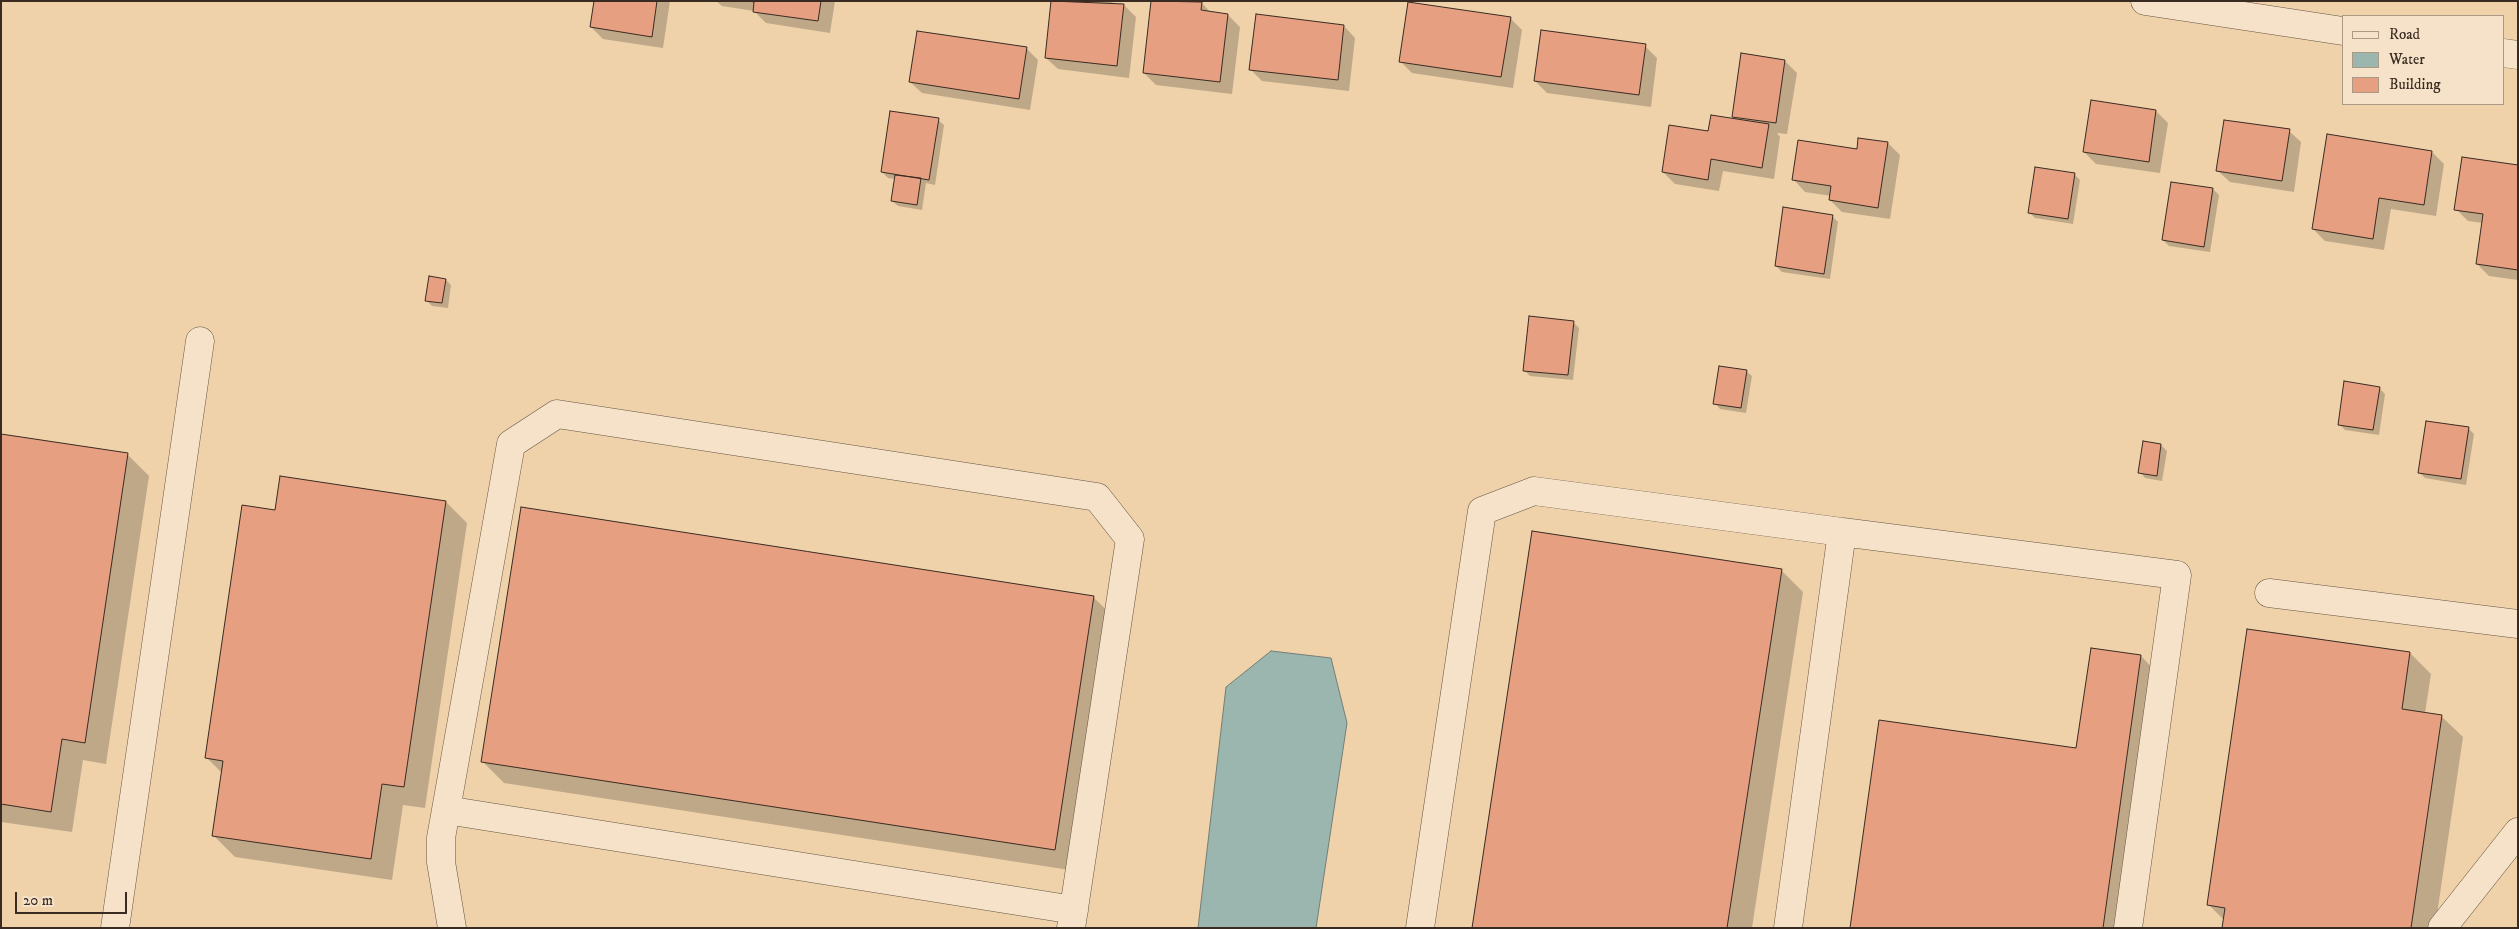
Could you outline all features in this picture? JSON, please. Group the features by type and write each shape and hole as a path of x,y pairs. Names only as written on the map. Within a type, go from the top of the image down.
{"street":[{"path":"2145,1 2342,30"},
{"path":"2504,53 2518,55"},
{"path":"115,928 200,341"},
{"path":"446,810 1072,919 1130,539 1097,497 557,414 511,444 440,838 441,862 452,928"},
{"path":"1420,928 1482,511 1534,490 2177,575 2128,928"},
{"path":"1788,928 1842,532"},
{"path":"2269,593 2518,624"},
{"path":"2442,928 2518,832"}],"water":[{"path":"1271,651 1331,658 1347,723 1316,928 1198,928 1226,687"}],"building":[{"path":"594,1 657,1 652,37 590,27"},
{"path":"750,1 821,1 818,21 753,12 754,2"},
{"path":"1051,1 1124,4 1117,66 1045,58"},
{"path":"1151,1 1202,2 1201,10 1228,14 1220,82 1143,73"},
{"path":"1408,2 1511,17 1501,77 1399,62"},
{"path":"1256,14 1344,25 1338,80 1249,70"},
{"path":"1541,30 1646,44 1639,95 1534,81"},
{"path":"917,31 1027,47 1019,99 909,82"},
{"path":"1741,53 1785,60 1776,123 1732,117"},
{"path":"2091,100 2156,110 2149,162 2083,152"},
{"path":"890,111 939,118 929,180 881,172"},
{"path":"1711,115 1769,124 1762,168 1711,159 1708,180 1662,172 1669,125 1708,131"},
{"path":"2224,120 2290,129 2282,181 2216,171"},
{"path":"2327,134 2432,151 2424,205 2379,198 2373,239 2312,229"},
{"path":"1858,138 1888,142 1878,208 1829,200 1831,186 1792,180 1798,140 1857,149"},
{"path":"2462,157 2518,165 2518,270 2476,264 2483,214 2454,210"},
{"path":"2035,167 2075,173 2068,219 2028,213"},
{"path":"895,175 921,178 917,205 891,201"},
{"path":"2171,182 2213,188 2204,247 2162,240"},
{"path":"1783,207 1833,215 1824,274 1775,266"},
{"path":"429,276 446,279 442,303 425,301"},
{"path":"1529,316 1574,321 1568,375 1523,371"},
{"path":"1719,366 1747,370 1741,408 1713,404"},
{"path":"2344,381 2380,387 2373,430 2338,425"},
{"path":"2426,421 2469,427 2461,479 2418,473"},
{"path":"1,434 128,453 85,743 62,739 51,812 1,804"},
{"path":"2143,441 2161,444 2157,476 2138,473"},
{"path":"280,476 446,501 404,787 382,784 371,859 212,836 223,761 205,758 242,505 275,510"},
{"path":"521,507 1094,596 1055,850 481,762"},
{"path":"1532,531 1782,569 1727,928 1472,928"},
{"path":"2247,629 2410,652 2402,709 2442,715 2411,928 2222,928 2225,908 2207,905"},
{"path":"2091,648 2141,655 2103,928 1850,928 1879,720 2076,748"}]}
